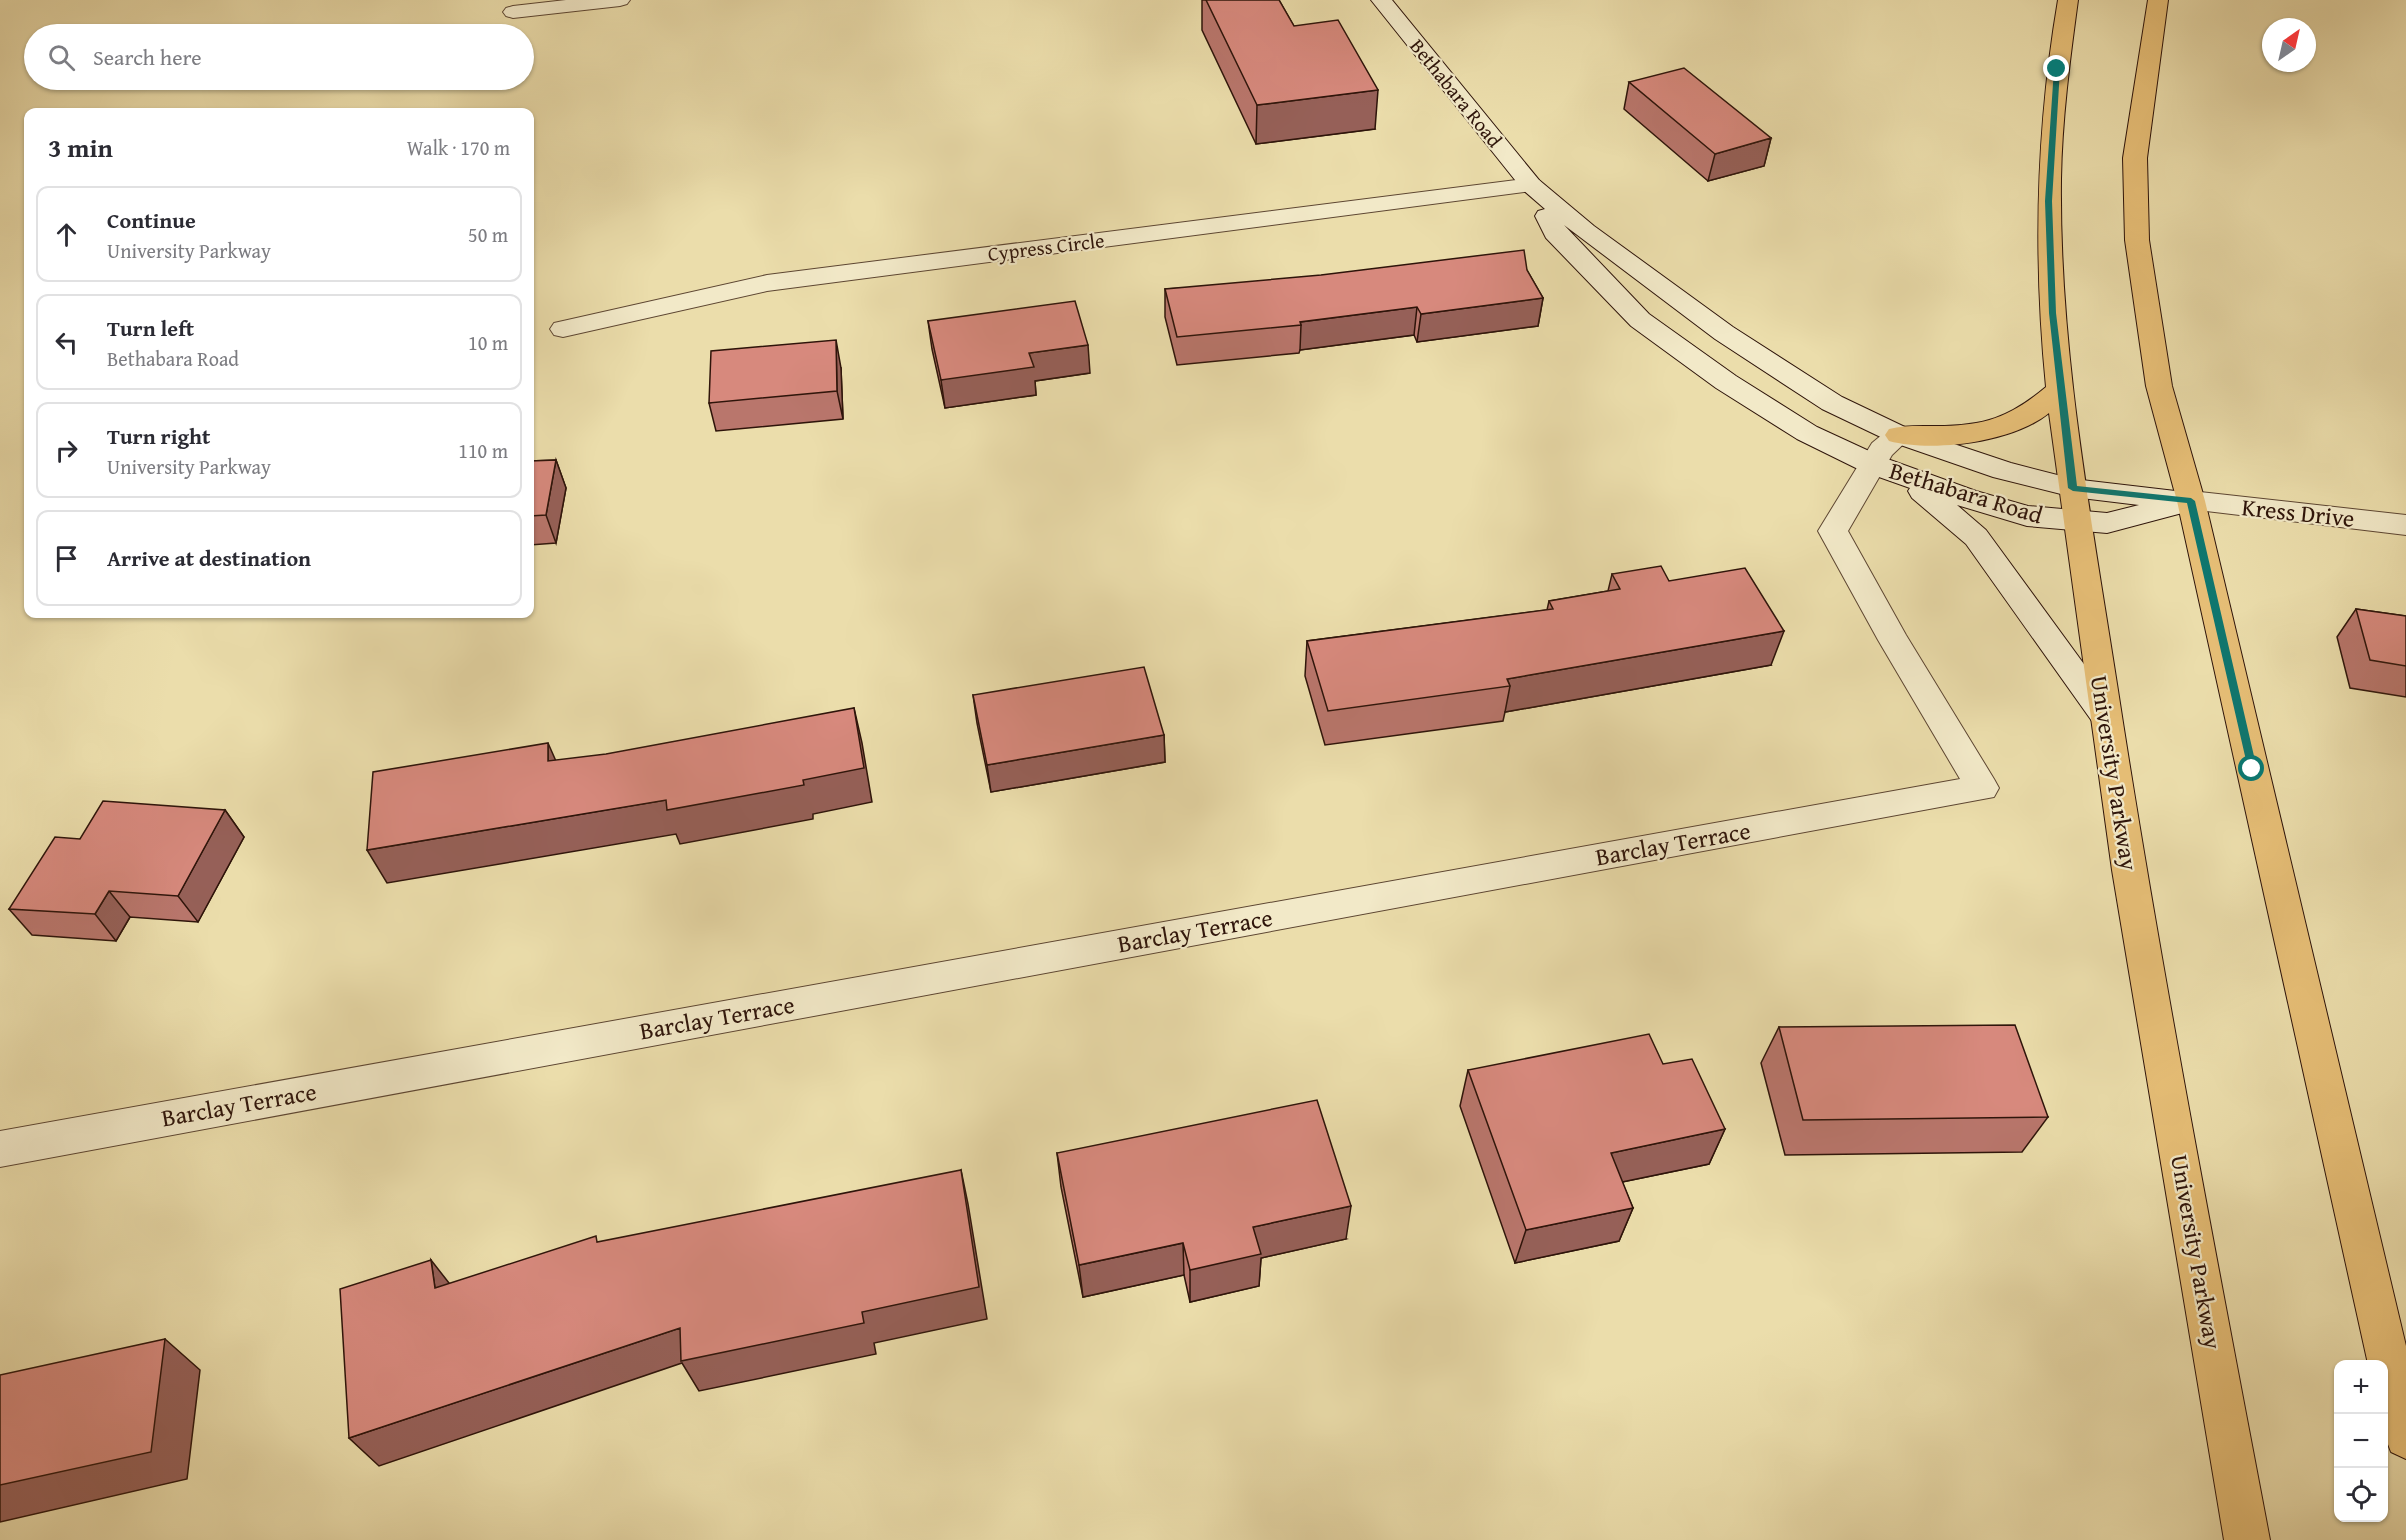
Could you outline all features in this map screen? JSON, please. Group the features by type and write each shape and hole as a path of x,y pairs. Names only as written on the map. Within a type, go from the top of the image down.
{"main road":[{"name":"University Parkway","path":"2068,0 2057,69 2049,201 2053,313 2061,388 2075,505 2124,841 2247,1540"},
{"path":"2158,0 2135,158 2137,240 2159,386 2191,501 2406,1437"},
{"path":"1899,435 1963,435 1996,428 2027,416 2061,388"}],"street":[{"name":"Bethabara Road","path":"1381,0 1532,185 1585,231 1724,333 1832,403 1899,435 2003,470 2107,523 2191,501"},
{"name":"Bethabara Road","path":"1532,185 1555,233 1640,320 1726,382 1798,428 1872,464 1965,498 2027,516 2075,505"},
{"name":"Cypress Circle","path":"563,329 767,283 1532,185"},
{"name":"Barclay Terrace","path":"0,1149 1982,788 1893,640 1833,531 1882,449 1899,435"},
{"path":"1904,476 1976,537 2105,716"},
{"name":"Kress Drive","path":"2191,501 2406,525"}],"lane":[{"path":"513,12 620,0"}],"building":[{"path":"1206,0 1279,0 1294,26 1338,20 1378,90 1257,105"},
{"path":"1684,68 1771,138 1715,154 1629,82"},
{"path":"1524,250 1527,270 1543,298 1421,314 1417,307 1300,322 1301,325 1177,337 1165,289 1321,275"},
{"path":"1075,301 1088,345 1029,353 1034,367 941,380 928,321"},
{"path":"836,340 837,391 709,403 711,351"},
{"path":"556,460 546,515 534,516 534,461"},
{"path":"1661,566 1669,581 1745,568 1784,631 1507,679 1510,686 1328,711 1307,641 1553,609 1549,601 1620,589 1612,574"},
{"path":"2356,609 2406,616 2406,666 2370,660"},
{"path":"1144,667 1164,735 987,765 973,695"},
{"path":"854,708 864,768 803,780 804,785 667,810 666,800 367,850 373,772 548,743 548,761 606,754"},
{"path":"103,801 225,810 178,896 109,891 95,914 9,909 55,837 80,839"},
{"path":"2015,1025 2048,1117 1803,1120 1779,1027"},
{"path":"1649,1034 1663,1064 1692,1059 1725,1129 1611,1153 1633,1208 1526,1230 1468,1070"},
{"path":"1317,1100 1351,1206 1253,1227 1261,1254 1190,1270 1183,1243 1079,1265 1057,1153"},
{"path":"961,1170 979,1287 862,1312 864,1323 681,1361 680,1328 349,1438 340,1289 431,1260 435,1288 596,1236 597,1242"},
{"path":"165,1339 151,1452 0,1485 0,1375"}],"route":[{"path":"2057,69 2049,201 2053,313 2073,488 2191,501 2252,769"}]}
